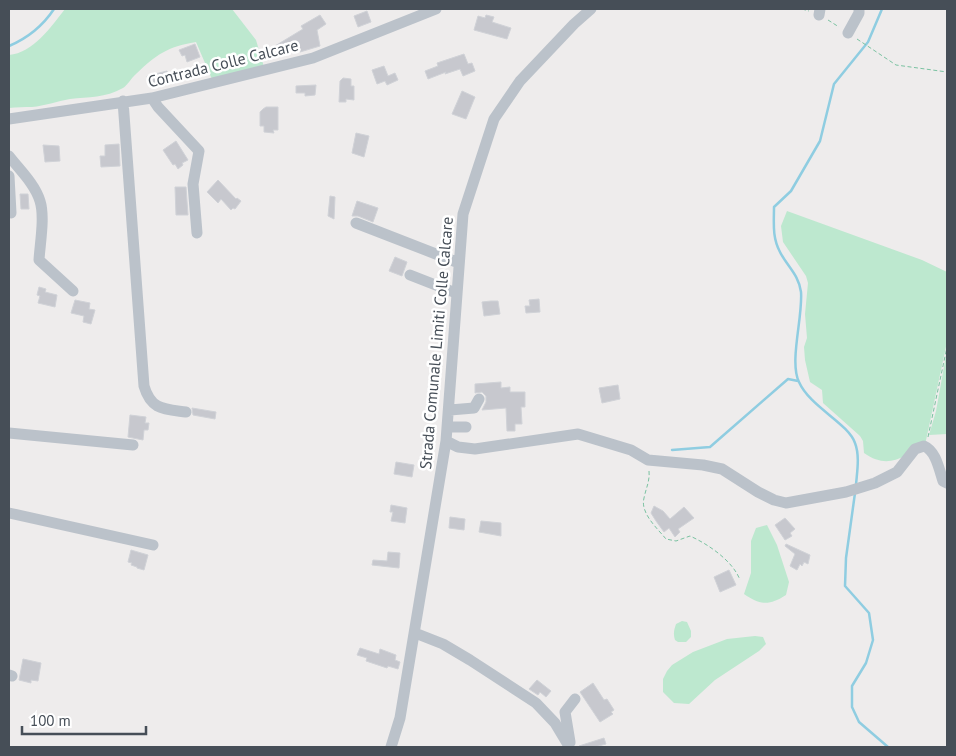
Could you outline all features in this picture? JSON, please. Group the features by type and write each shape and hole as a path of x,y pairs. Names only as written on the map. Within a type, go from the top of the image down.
{"street":[{"name":"Contrada Colle Calcare","path":"9,119 152,98 313,58 436,9"},
{"path":"574,24 575,9"},
{"name":"Strada Comunale Limiti Colle Calcare","path":"391,747 400,718 448,427 463,214 494,119 520,82 574,24 591,9"},
{"path":"848,33 859,13 859,9"},
{"path":"152,98 199,151 193,184 197,233"},
{"path":"123,102 144,386 146,394 152,403 158,407 186,412"},
{"path":"9,156 33,188 40,201 42,212 39,260 73,291"},
{"path":"9,176 11,213"},
{"path":"356,223 459,264"},
{"path":"410,275 456,293"},
{"path":"450,410 474,408 479,399"},
{"path":"448,427 466,427"},
{"path":"9,433 132,445"},
{"path":"446,441 458,446 475,449 578,434 631,450 648,460 703,465 722,469 758,492 774,500 786,502 860,488 897,472 919,446 928,447 938,464 943,481 947,483"},
{"path":"9,513 153,545"},
{"path":"415,633 443,644 536,703 555,723 568,745"},
{"path":"568,745 570,742 565,712 575,699"}],"path":[{"path":"802,9 819,12 872,51 896,65 947,72"},
{"path":"928,447 927,443 947,348"},
{"path":"648,460 650,480 643,500 647,515 666,539 676,541 690,536 705,543 736,570 740,580"}],"green space":[{"path":"65,9 232,9 256,40 264,67 214,82 196,42 177,46 163,52 143,67 125,87 110,94 70,99 37,106 9,108 9,55 26,50 34,44"},
{"path":"787,211 922,260 947,272 947,342 925,445 895,460 881,461 873,458 864,453 863,441 860,436 823,403 822,390 810,382 804,347 807,338 805,314 808,283 806,276 783,242 781,226"},
{"path":"947,350 947,434 929,435 936,411"},
{"path":"767,525 777,545 789,582 786,595 775,601 765,603 744,594 751,573 751,541 756,528"},
{"path":"682,621 687,622 691,631 691,637 686,642 678,642 675,640 674,630 676,624"},
{"path":"763,637 766,644 759,651 715,680 689,704 674,703 663,692 663,679 667,671 672,665 693,652 727,639"}],"building":[{"path":"367,11 371,22 358,27 354,16"},
{"path":"320,15 326,24 317,30 320,46 300,52 296,45 280,54 275,46 303,29 301,26"},
{"path":"486,15 494,17 492,22 511,28 507,39 474,30 478,16 485,18"},
{"path":"195,44 200,57 187,62 185,55 182,56 179,50"},
{"path":"464,54 468,64 472,63 475,71 463,76 460,69 428,79 425,71 438,66 437,63"},
{"path":"384,66 388,76 395,73 398,80 387,85 385,81 377,84 372,70"},
{"path":"167,71 169,79 148,84 147,76"},
{"path":"343,78 351,79 351,86 354,86 354,100 346,99 346,102 339,102 340,81"},
{"path":"316,85 315,95 305,96 305,93 296,93 296,86"},
{"path":"462,91 475,97 466,119 452,114"},
{"path":"266,107 278,107 278,130 273,130 274,133 264,132 264,126 260,126 260,112"},
{"path":"356,133 369,136 364,157 352,153"},
{"path":"176,141 188,160 182,163 183,165 178,169 163,150"},
{"path":"119,144 120,166 101,167 100,156 105,156 105,145"},
{"path":"43,145 59,146 60,161 45,162"},
{"path":"218,180 236,199 241,201 235,209 231,210 221,199 218,203 207,192"},
{"path":"175,187 186,187 188,215 176,215"},
{"path":"20,194 28,194 29,209 21,209"},
{"path":"330,196 335,197 334,219 328,216"},
{"path":"357,201 378,208 373,222 358,216 352,216"},
{"path":"395,257 407,262 402,276 389,271"},
{"path":"39,287 46,289 45,292 57,295 55,307 38,303 40,296 37,295"},
{"path":"539,299 540,312 526,313 525,306 530,306 529,300"},
{"path":"75,300 90,303 89,309 95,310 91,324 83,322 84,316 71,313"},
{"path":"498,301 500,314 484,316 482,302"},
{"path":"501,382 501,388 510,387 510,392 525,392 525,407 521,407 522,424 515,424 515,431 507,431 506,408 482,410 486,402 486,396 482,392 475,393 475,384"},
{"path":"618,385 620,399 602,403 599,388"},
{"path":"192,408 216,412 215,419 193,415"},
{"path":"130,415 146,417 145,423 149,423 148,430 144,430 143,440 128,437"},
{"path":"396,462 414,465 412,477 394,474"},
{"path":"391,505 407,508 405,523 391,521 393,512 390,512"},
{"path":"654,506 663,511 670,519 684,507 694,518 678,529 680,532 675,537 669,528 664,532 656,521 651,513"},
{"path":"450,517 465,519 464,530 449,528"},
{"path":"785,518 795,529 790,533 792,536 785,540 775,525"},
{"path":"481,521 501,523 501,536 479,532"},
{"path":"786,544 810,555 808,564 804,562 802,566 800,564 797,570 790,566 795,554 785,546"},
{"path":"131,550 148,555 144,570 128,562"},
{"path":"388,552 400,553 399,568 372,565 373,560 387,561"},
{"path":"729,570 736,585 720,592 714,577"},
{"path":"360,648 379,654 380,649 396,655 395,660 400,662 398,669 388,666 387,668 366,661 367,658 357,655"},
{"path":"23,659 41,663 38,681 31,680 31,683 19,680"},
{"path":"537,680 551,691 546,697 540,692 538,695 529,689"},
{"path":"593,683 604,700 607,699 614,710 611,712 613,714 600,722 580,692"},
{"path":"604,738 606,744 595,747 579,747 579,746"}],"waterway":[{"path":"9,46 34,31 54,9"},
{"path":"856,485 858,459 855,443 845,429 804,391 796,373 795,363 801,292 798,281 780,252 776,241 774,207 791,191 820,141 834,84 868,42 882,9"},
{"path":"672,450 710,447 788,379 798,381"},
{"path":"855,493 846,558 845,586 869,613 873,640 866,663 852,686 852,707 859,722 888,747"}]}
